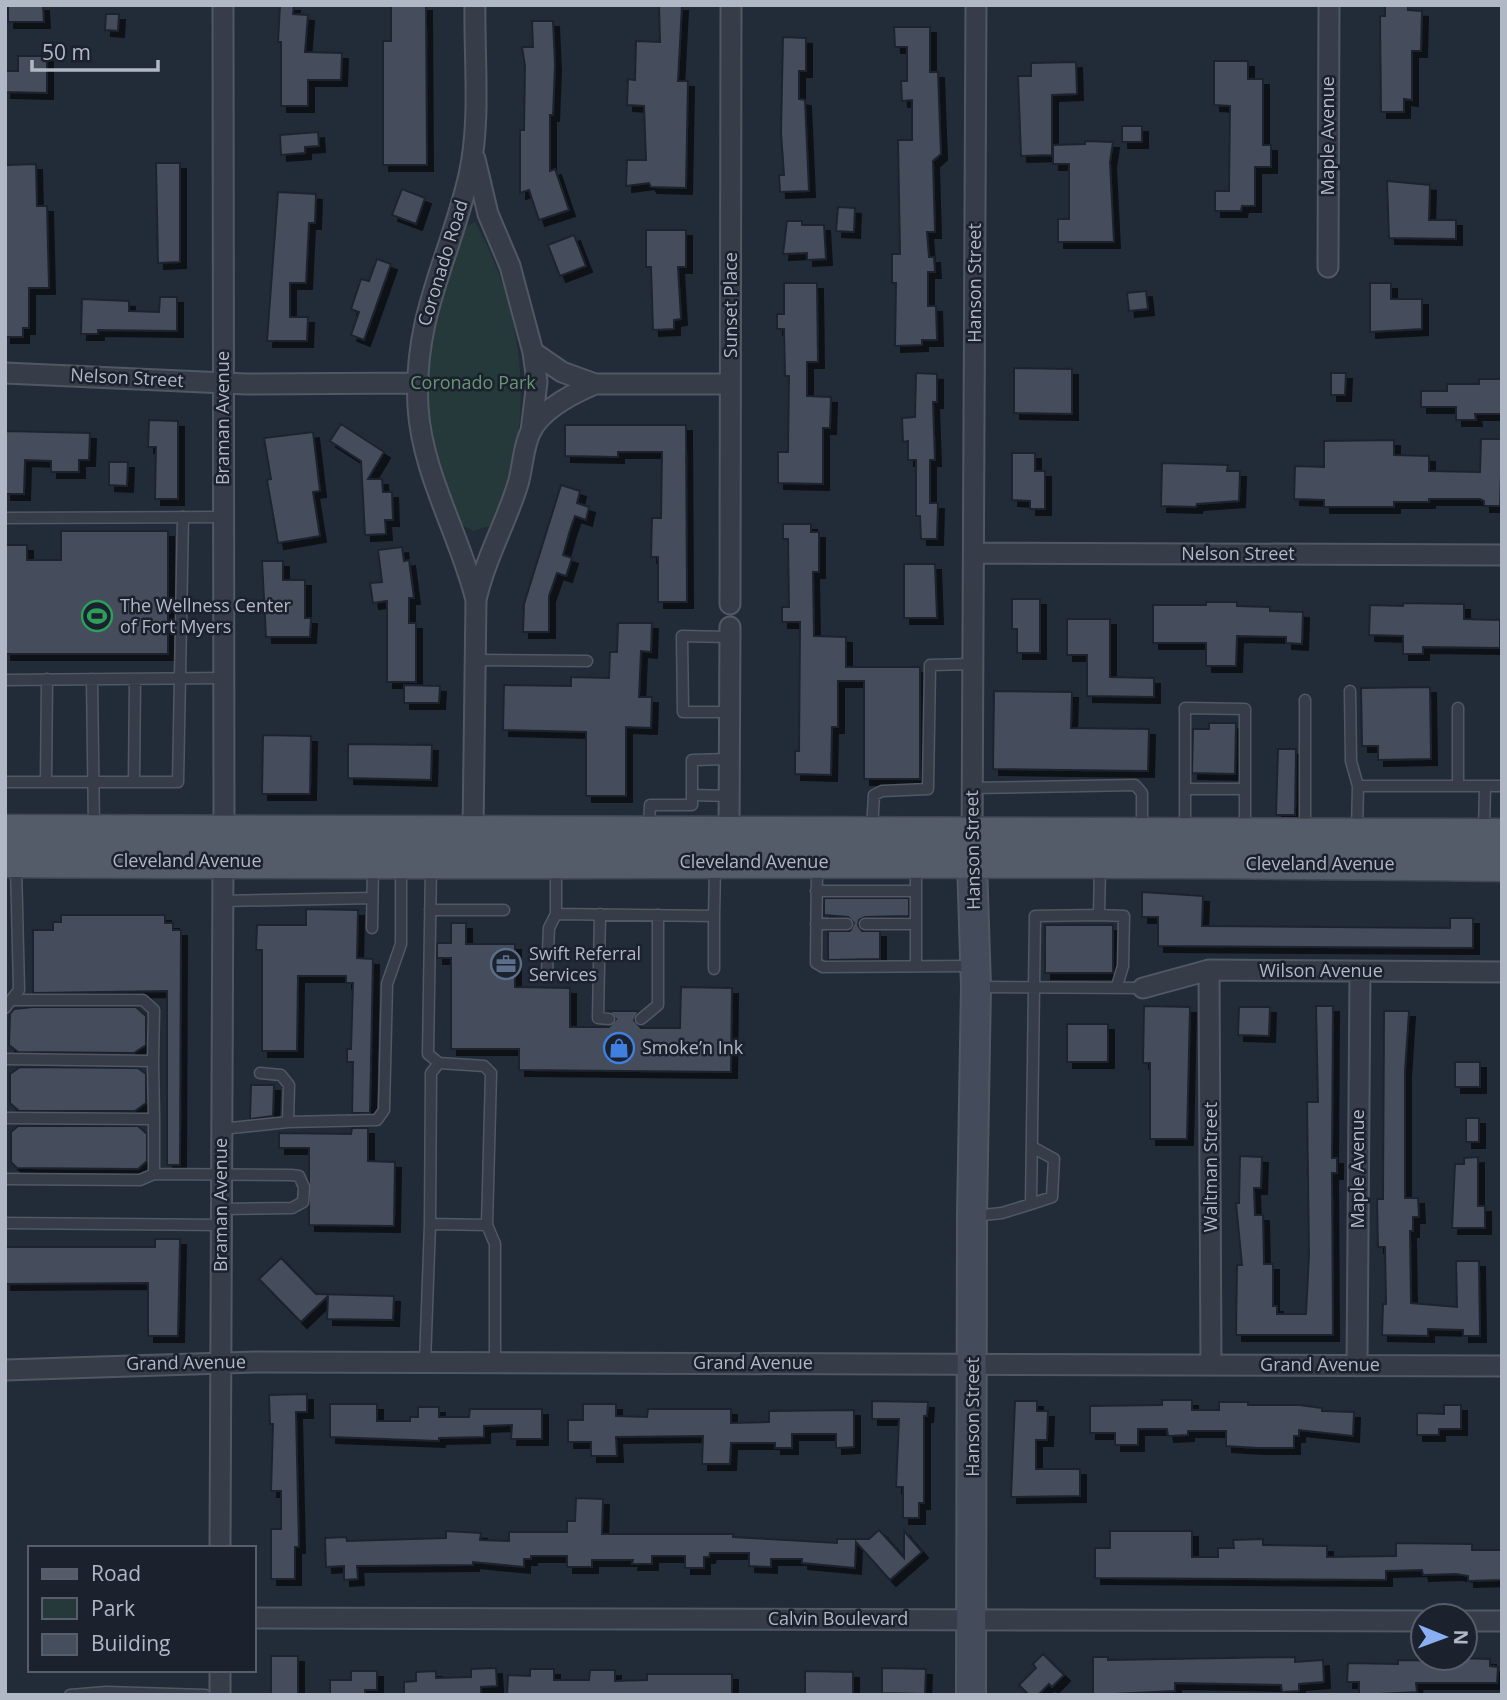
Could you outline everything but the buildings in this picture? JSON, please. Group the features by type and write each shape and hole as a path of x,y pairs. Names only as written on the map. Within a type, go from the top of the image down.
{"main road":[{"name":"Cleveland Avenue","path":"5,831 94,831 224,847 402,862 715,863 817,877 972,848 1143,833 1493,835"},
{"name":"Cleveland Avenue","path":"10,861 154,861 224,847 249,847 292,832 873,832 972,848 1100,863 1502,865"}],"street":[{"name":"Braman Avenue","path":"220,1546 224,847 223,5"},
{"name":"Coronado Road","path":"475,5 474,150 488,214 510,267 533,352 537,383 531,432 519,482 476,600"},
{"name":"Sunset Place","path":"730,604 731,5"},
{"name":"Hanson Street","path":"971,1695 974,1363 972,1216 976,976 972,788 976,5"},
{"name":"Maple Avenue","path":"1328,5 1328,267"},
{"name":"Coronado Road","path":"474,150 462,200 429,298 419,349 417,383 418,411 425,448 476,600 474,832"},
{"path":"533,352 562,372 595,384 730,384"},
{"name":"Nelson Street","path":"5,373 223,384 417,383"},
{"path":"531,432 543,416 578,391 595,384"},
{"path":"457,540 496,539"},
{"name":"Nelson Street","path":"974,553 1502,555"},
{"path":"729,632 729,832"},
{"name":"Wilson Avenue","path":"1143,988 1209,970 1502,972"},
{"name":"Waltman Street","path":"1209,970 1211,1365"},
{"name":"Maple Avenue","path":"1357,1366 1360,972"},
{"name":"Grand Avenue","path":"5,1370 220,1363 1502,1366"},
{"name":"Calvin Boulevard","path":"256,1618 1409,1621"},
{"path":"1479,1621 1502,1621"},
{"path":"220,1672 220,1695"}],"lane":[{"path":"5,782 178,782 183,517"},
{"path":"5,518 223,517"},
{"path":"729,632 682,636 683,712 729,712"},
{"path":"476,660 587,661"},
{"path":"873,832 874,795 882,791 928,789 930,665 973,664"},
{"path":"5,680 223,678"},
{"path":"46,782 47,679"},
{"path":"92,679 94,831"},
{"path":"134,782 135,679"},
{"path":"1350,691 1351,761 1358,786 1357,834"},
{"path":"1305,700 1305,834"},
{"path":"1185,833 1185,708 1245,709 1245,833"},
{"path":"1458,708 1458,786"},
{"path":"649,833 650,805 692,805 692,760 729,759"},
{"path":"972,788 1135,785 1142,793 1143,833"},
{"path":"1358,786 1502,786"},
{"path":"1485,786 1493,835"},
{"path":"1186,789 1245,789"},
{"path":"692,795 729,796"},
{"path":"916,860 916,967"},
{"path":"8,1004 19,990 10,861"},
{"path":"372,928 372,898 402,862"},
{"path":"402,862 430,910 428,1054 439,1063 484,1066 491,1073 487,1225 495,1244 495,1363"},
{"path":"222,1129 288,1122 377,1120 384,1110 387,984 401,935 402,862"},
{"path":"547,974 549,928 556,914 556,863"},
{"path":"714,969 715,863"},
{"path":"1099,915 1100,863"},
{"path":"817,877 841,893 915,891"},
{"path":"817,877 816,964 823,967 916,967 1035,987 1143,988"},
{"path":"222,901 372,898"},
{"path":"430,910 504,910"},
{"path":"556,914 714,916"},
{"path":"600,914 598,1018 609,1019"},
{"path":"641,1019 658,1005 658,915"},
{"path":"1031,1204 1034,1148 1035,916 1125,916 1122,965 1117,986"},
{"path":"867,921 890,920 916,924"},
{"path":"816,924 843,921"},
{"path":"8,1004 143,1000 153,1010 154,1174"},
{"path":"5,1059 153,1061"},
{"path":"425,1363 430,1224 431,1073 439,1063"},
{"path":"260,1073 281,1075 289,1085 288,1122"},
{"path":"5,1118 154,1119"},
{"path":"972,1216 1002,1213 1052,1197 1054,1158 1034,1148"},
{"path":"5,1178 140,1180 154,1174 299,1176 304,1187 303,1202 292,1208 221,1217 5,1223"},
{"path":"430,1224 487,1225"},
{"path":"70,1695 106,1692 205,1695"}],"green space":[{"name":"Coronado Park","path":"475,222 501,281 510,311 517,342 521,406 512,469 492,525 473,531 457,522 434,441 426,400 425,358 439,292 462,229"}],"place":[{"name":"The Wellness Center of Fort Myers","path":"97,616"},
{"name":"Swift Referral Services","path":"506,964"},
{"name":"Smoke’n Ink","path":"619,1048"}]}
